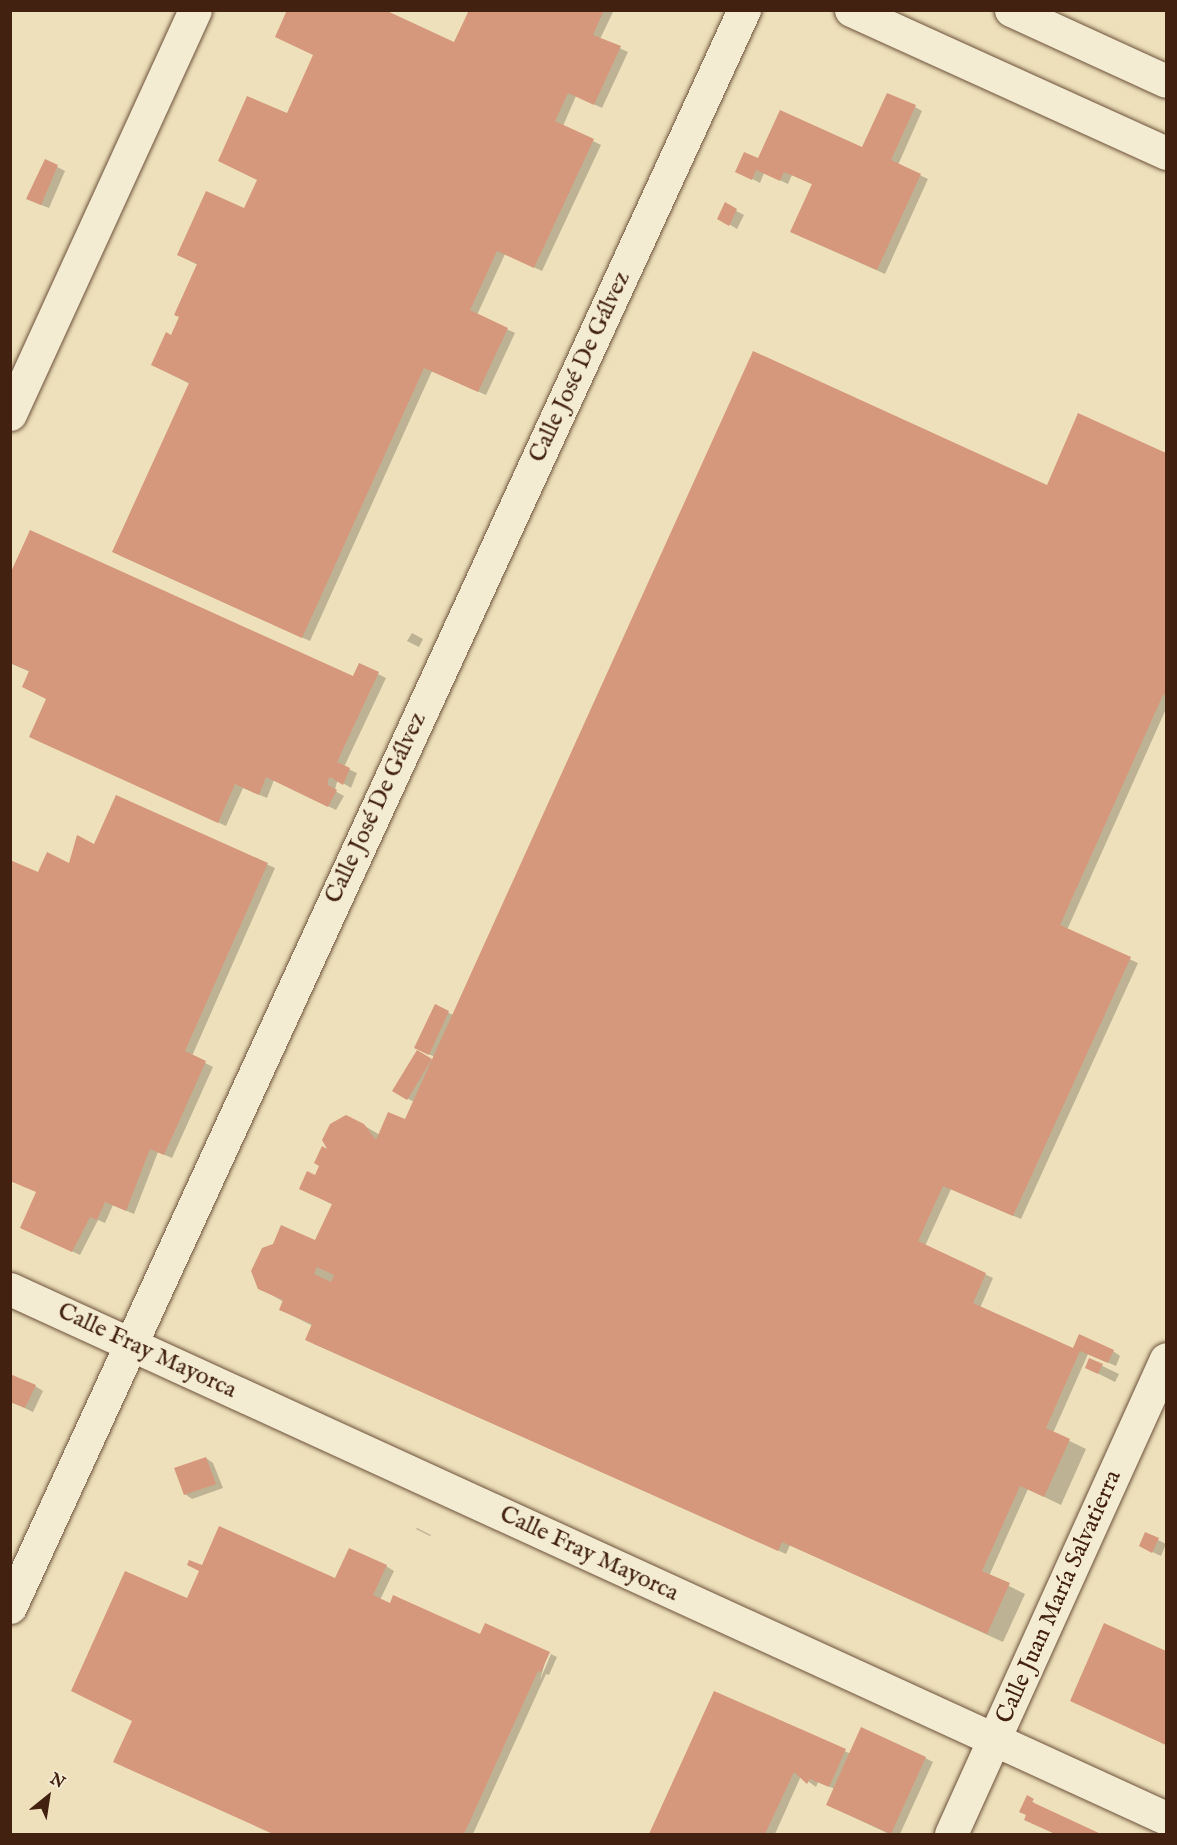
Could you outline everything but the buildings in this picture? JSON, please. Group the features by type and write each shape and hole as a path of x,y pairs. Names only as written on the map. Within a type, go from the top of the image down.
{"street":[{"path":"10,414 195,10"},
{"name":"Calle José De Gálvez","path":"10,1607 744,10"},
{"path":"851,10 1167,153"},
{"path":"1011,10 1167,81"},
{"name":"Calle Fray Mayorca","path":"10,1289 1167,1818"},
{"name":"Calle Juan María Salvatierra","path":"951,1834 1167,1359"}]}
